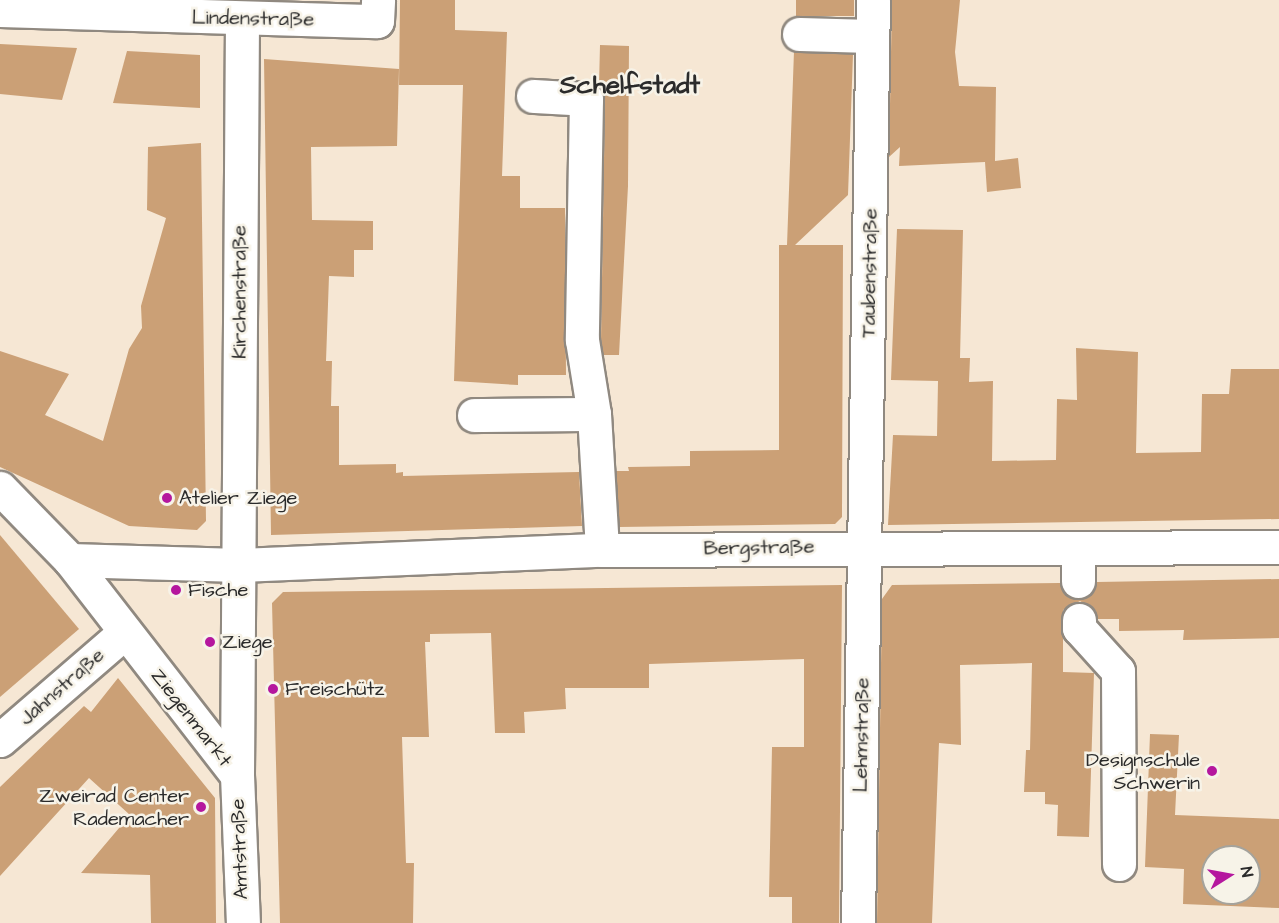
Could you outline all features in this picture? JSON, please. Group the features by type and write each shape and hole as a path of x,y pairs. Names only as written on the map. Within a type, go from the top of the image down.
{"street":[{"name":"Lindenstraße","path":"0,10 242,20 377,21 378,0"},
{"name":"Taubenstraße","path":"867,546 873,0"},
{"name":"Kirchenstraße","path":"239,565 242,20"},
{"path":"799,34 872,36"},
{"path":"533,96 586,99 582,340 594,414 602,550"},
{"path":"474,415 594,414"},
{"name":"Ziegenmarkt","path":"0,488 70,560 124,633 237,775"},
{"name":"Bergstraße","path":"239,565 602,550 867,546 1078,566 1279,547"},
{"name":"Lehmstraße","path":"858,923 867,546"},
{"path":"70,560 239,565"},
{"name":"Ziegenmarkt","path":"237,775 239,565"},
{"path":"1079,620 1079,628 1118,670 1119,864"},
{"name":"Jahnstraße","path":"0,740 124,633"},
{"name":"Amtstraße","path":"237,775 243,923"}],"building":[{"path":"400,0 455,0 455,30 507,32 502,176 520,176 520,208 565,208 566,375 518,375 518,385 454,381 463,85 399,85"},
{"path":"796,0 854,0 854,16 796,16"},
{"path":"892,0 960,0 955,52 959,86 996,87 995,161 1018,158 1021,188 987,192 985,162 899,166 900,147 889,157"},
{"path":"0,44 77,48 62,100 0,94"},
{"path":"600,45 629,46 628,186 619,355 603,355 601,339 605,99 599,86"},
{"path":"127,51 200,55 200,108 113,103"},
{"path":"794,51 853,54 848,195 795,245 843,245 842,517 835,524 619,527 616,471 629,471 628,467 690,466 690,451 779,450 779,245 787,245"},
{"path":"264,59 399,69 397,146 311,147 312,220 373,221 373,250 354,250 354,277 329,276 326,361 332,361 331,406 339,406 339,465 396,464 396,473 403,472 403,476 579,472 582,526 271,535"},
{"path":"201,143 206,521 197,530 129,526 0,467 0,351 69,374 45,415 103,441 129,349 142,328 141,306 166,218 147,210 148,147"},
{"path":"897,229 963,230 960,358 970,358 969,382 993,381 992,461 1056,460 1057,399 1077,400 1076,348 1138,352 1136,453 1201,452 1202,394 1229,394 1231,369 1279,369 1279,519 888,525 893,435 937,436 938,381 891,380"},
{"path":"0,535 79,629 0,697"},
{"path":"1279,579 1279,638 1183,640 1184,630 1119,631 1119,619 1098,619 1095,610 1080,601 1063,610 1063,672 1094,673 1089,837 1057,836 1058,805 1045,804 1045,792 1024,792 1026,750 1030,750 1032,663 960,665 961,745 939,743 932,923 877,923 882,599 892,585 1060,583 1068,597 1079,600 1088,597 1097,582"},
{"path":"842,585 839,923 792,923 792,897 769,897 772,747 804,747 804,659 649,664 649,688 565,688 566,709 524,712 525,733 495,733 491,633 430,634 430,642 425,642 429,737 402,737 406,863 414,863 413,923 280,923 272,603 283,592"},
{"path":"118,678 215,798 216,923 151,923 150,875 81,873 130,815 89,778 0,876 0,787 84,706 91,712"},
{"path":"1150,734 1179,735 1175,815 1279,819 1279,908 1207,905 1261,905 1261,845 1201,845 1201,905 1183,904 1184,869 1145,867"}],"place":[{"name":"Atelier Ziege","path":"167,498"},
{"name":"Fische","path":"176,590"},
{"name":"Ziege","path":"210,642"},
{"name":"Freischütz","path":"273,689"},
{"name":"Designschule Schwerin","path":"1212,771"},
{"name":"Zweirad Center Rademacher","path":"201,807"}],"district":[{"name":"Schelfstadt","path":"630,86"}]}
